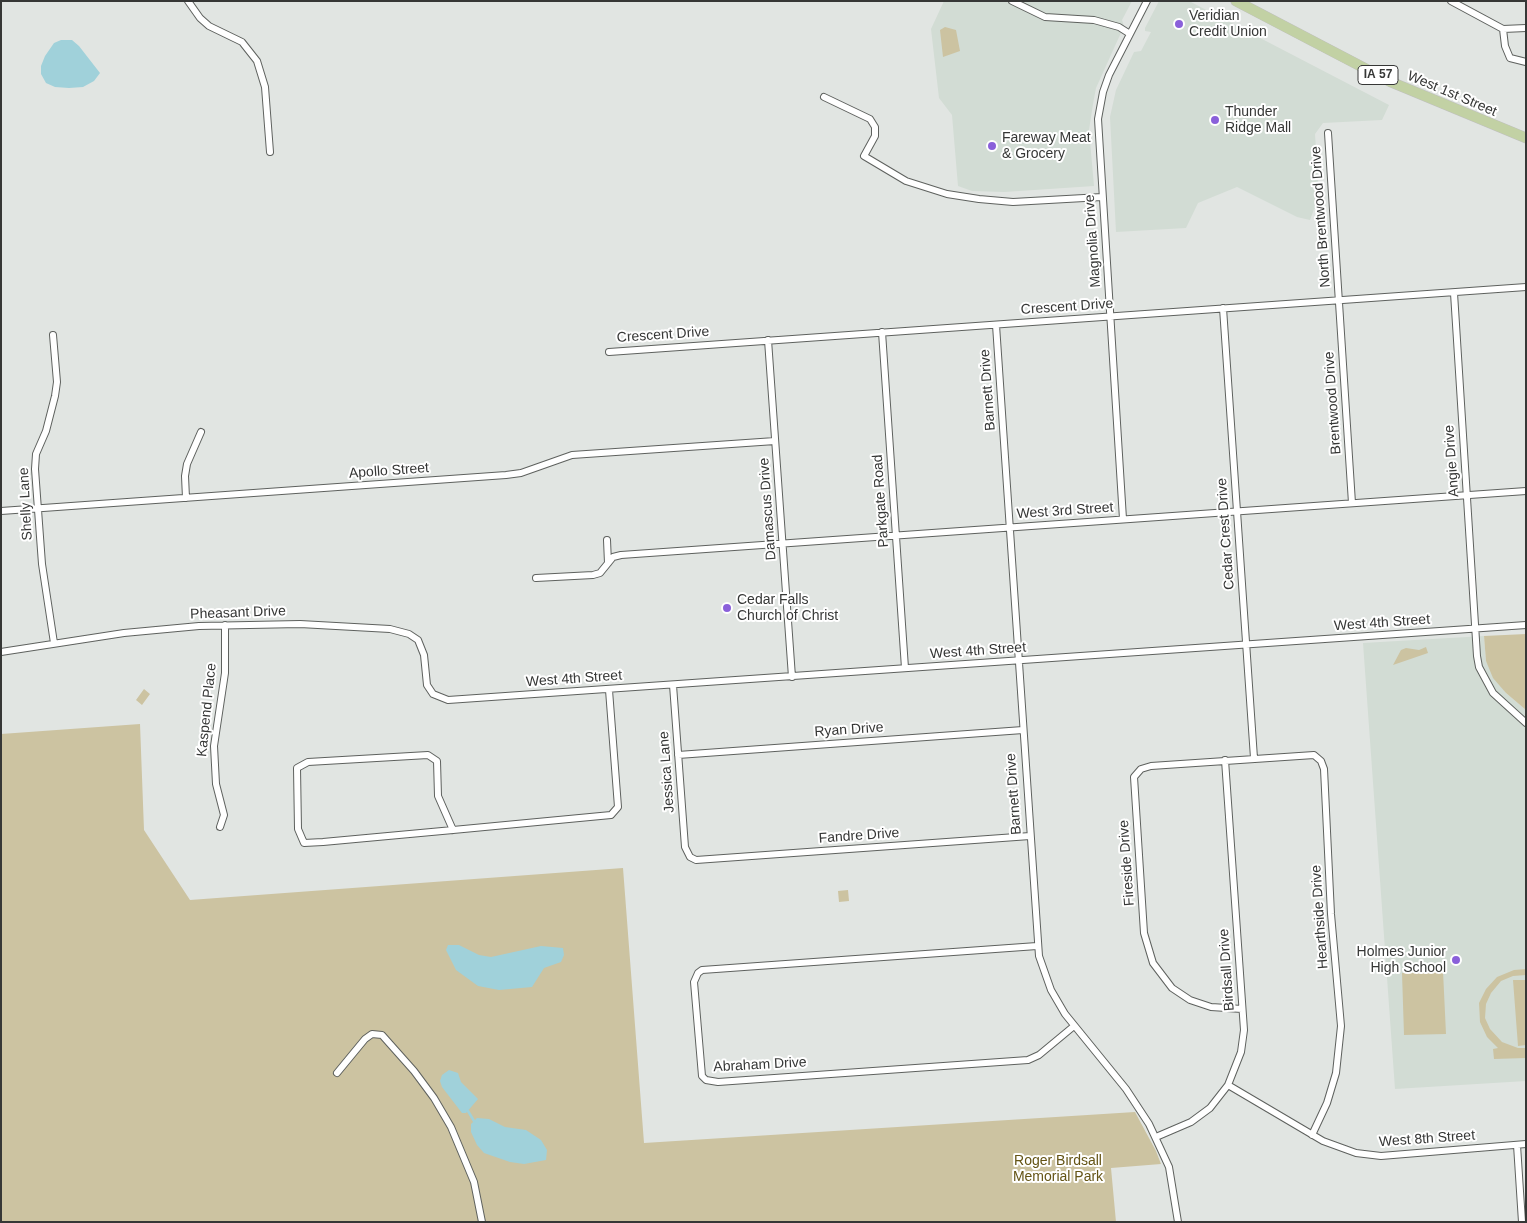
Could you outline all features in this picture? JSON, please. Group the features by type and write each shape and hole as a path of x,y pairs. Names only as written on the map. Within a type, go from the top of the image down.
{"main road":[{"name":"West 1st Street","path":"1236,1 1391,82 1526,138"}],"street":[{"path":"188,1 200,18 209,26 242,42 257,61 265,87 270,152"},
{"path":"1012,1 1045,17 1094,20 1119,28 1130,34"},
{"name":"Magnolia Drive","path":"1123,519 1098,137 1100,106 1109,75 1147,1"},
{"path":"1451,1 1501,28 1526,28"},
{"path":"1501,28 1504,46 1510,58 1526,62"},
{"path":"824,97 870,120 875,127 875,136 864,156 906,181 947,194 979,200 1013,202 1102,197"},
{"name":"North Brentwood Drive","path":"1328,133 1339,300"},
{"name":"Crescent Drive","path":"609,352 1526,287"},
{"name":"Angie Drive","path":"1454,293 1479,667 1499,701 1526,723"},
{"name":"Brentwood Drive","path":"1339,300 1352,503"},
{"name":"Cedar Crest Drive","path":"1223,308 1254,758"},
{"name":"Barnett Drive","path":"996,324 1037,946 1051,990 1074,1026 1142,1110 1156,1137 1169,1168 1178,1222"},
{"name":"Parkgate Road","path":"882,332 906,668"},
{"name":"Shelly Lane","path":"53,335 57,382 46,431 36,454 35,469 44,583 54,643"},
{"name":"Damascus Drive","path":"768,340 792,677"},
{"path":"186,498 185,476 187,464 201,432"},
{"name":"Apollo Street","path":"1,511 506,475 527,471 572,455 775,441"},
{"name":"West 3rd Street","path":"536,578 593,575 600,573 613,557 621,555 1526,491"},
{"path":"606,540 608,563"},
{"name":"Pheasant Drive","path":"1,652 124,632 225,625 300,624 403,631 418,640 422,647 427,685 433,694"},
{"name":"Kaspend Place","path":"220,827 224,815 216,784 214,746 225,673 225,625"},
{"name":"West 4th Street","path":"433,694 448,700 609,690 1526,625"},
{"name":"Jessica Lane","path":"673,685 685,847 690,857"},
{"path":"453,830 438,796 437,761 428,755 308,762 297,768 298,829 304,843 453,830 612,815 618,807 609,690"},
{"name":"Ryan Drive","path":"678,755 1022,730"},
{"name":"Hearthside Drive","path":"1254,758 1308,754 1318,758 1324,769 1331,914 1341,1026 1334,1080 1312,1135"},
{"name":"Fireside Drive","path":"1242,1009 1211,1007 1190,1000 1172,988 1153,964 1144,933 1134,777 1141,768 1146,767 1254,758"},
{"name":"Birdsall Drive","path":"1156,1137 1180,1127 1202,1114 1228,1085 1242,1046 1242,1009 1225,760"},
{"name":"Fandre Drive","path":"690,857 702,860 1030,836"},
{"name":"Abraham Drive","path":"1037,946 702,970 698,973 694,982 702,1076 706,1080 718,1082 1028,1060 1039,1055 1074,1026"},
{"path":"337,1073 372,1034 382,1036 414,1071 434,1098 450,1126 474,1182 482,1222"},
{"name":"West 8th Street","path":"1228,1085 1312,1135 1344,1150 1381,1156 1526,1144"},
{"path":"1516,1144 1522,1222"}],"shaded area":[{"path":"944,1 1132,1 1122,20 1124,26 1096,88 1089,130 1094,186 1004,192 972,191 958,186 952,115 939,98 931,29"},
{"path":"1159,1 1189,1 1389,105 1382,120 1323,123 1315,134 1320,208 1314,209 1310,220 1297,217 1237,187 1198,203 1186,228 1116,232 1110,117 1116,90 1134,52 1141,51 1151,32 1145,31 1145,28"},
{"name":"Holmes Junior High School","path":"1484,636 1486,661 1506,693 1526,710 1526,1081 1395,1089 1363,643"}],"green space":[{"path":"945,27 956,30 960,51 943,57 940,30"},
{"path":"1526,634 1526,710 1506,693 1493,678 1486,661 1484,636"},
{"path":"1426,647 1428,653 1393,665 1401,650 1406,648 1419,650"},
{"path":"144,689 150,694 142,705 136,700"},
{"name":"Roger Birdsall Memorial Park","path":"140,724 144,830 190,900 623,868 644,1143 1135,1112 1161,1164 1111,1168 1116,1222 1,1222 1,734"},
{"path":"848,890 849,901 839,902 838,891"},
{"path":"1526,969 1526,975 1513,976 1501,981 1491,993 1486,1004 1485,1018 1490,1029 1502,1042 1518,1048 1526,1048 1526,1058 1494,1059 1493,1049 1498,1048 1487,1037 1480,1022 1479,1003 1486,989 1497,977 1514,970"},
{"path":"1443,971 1446,1034 1404,1035 1402,973"},
{"path":"1513,980 1526,980 1526,1045 1518,1046"}],"water":[{"path":"61,40 72,40 79,46 100,73 94,81 83,87 69,88 55,87 46,83 41,74 41,66 54,43"},
{"path":"448,945 459,945 479,955 491,957 541,946 563,948 564,955 561,962 544,968 532,987 499,990 478,986 456,970 446,950"},
{"path":"449,1070 458,1073 461,1082 478,1099 466,1113 462,1113 442,1087 440,1081 442,1075"},
{"path":"477,1118 489,1119 505,1127 526,1130 541,1140 547,1150 546,1160 524,1164 510,1162 484,1153 477,1145 471,1132 471,1124"}],"waterway":[{"path":"468,1111 474,1121"}],"place":[{"name":"Veridian Credit Union","path":"1179,24"},
{"name":"Thunder Ridge Mall","path":"1215,120"},
{"name":"Fareway Meat & Grocery","path":"992,146"},
{"name":"Cedar Falls Church of Christ","path":"727,608"},
{"name":"Holmes Junior High School","path":"1456,960"}]}
